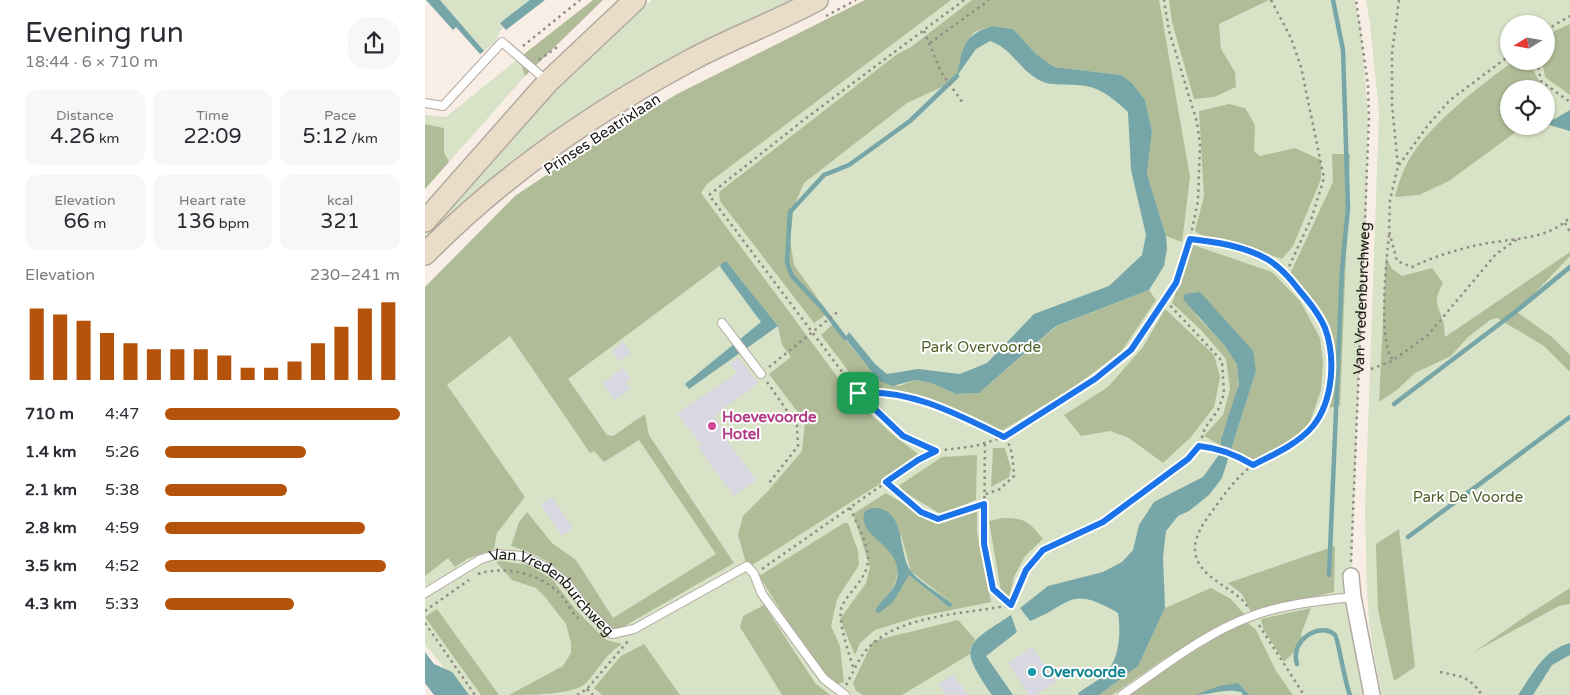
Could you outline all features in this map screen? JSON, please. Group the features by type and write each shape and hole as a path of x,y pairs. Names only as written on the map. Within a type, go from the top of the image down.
{"main road":[{"path":"425,221 548,82 635,0"},
{"name":"Prinses Beatrixlaan","path":"425,254 510,178 614,104 693,59 820,9"}],"street":[{"path":"1351,576 1353,597 1372,695"}],"lane":[{"path":"425,103 443,106 502,42 548,82"},
{"path":"722,323 761,374"},
{"name":"Van Vredenburchweg","path":"425,593 481,559 498,554 522,556 548,568 567,583 585,606 612,634 634,629 747,566 754,574"},
{"path":"754,574 762,594 823,678 830,686 844,694"},
{"path":"1122,695 1216,632 1253,615 1309,602 1353,597"}],"path":[{"path":"513,53 580,0"},
{"path":"820,9 856,0"},
{"path":"936,451 903,436 858,393 815,333 774,283 709,195 805,119 924,32 964,0"},
{"path":"930,43 989,0"},
{"path":"754,574 918,460 936,451 985,444 1004,437 1075,392 1118,362 1131,350 1166,301 1176,283 1190,239 1199,201 1200,144 1197,122 1169,31 1164,0"},
{"path":"1271,0 1291,38 1301,67 1324,178 1311,217 1286,273"},
{"name":"Van Vredenburchweg","path":"1351,576 1369,118 1368,85 1356,0"},
{"path":"1399,0 1392,53 1392,105 1399,166"},
{"path":"1555,25 1570,16"},
{"path":"924,32 941,72 963,103"},
{"path":"1396,358 1391,358 1388,352 1384,282 1390,200 1399,166 1428,125 1450,100 1500,63"},
{"path":"1539,70 1541,82 1570,102"},
{"path":"1389,231 1397,262 1412,268 1438,256 1546,233 1565,223 1570,217"},
{"path":"1565,223 1570,232"},
{"path":"1371,369 1396,358 1428,335 1495,254 1520,238"},
{"path":"1190,239 1215,242 1247,250 1268,260 1286,273 1315,310 1324,327 1330,352 1329,387 1323,407 1313,426 1302,437 1253,465 1227,491 1197,535 1196,558 1201,568 1239,596 1253,615"},
{"path":"1011,605 1026,570 1043,550 1103,522 1188,459 1199,446 1205,428 1218,410 1224,394 1222,362 1166,301"},
{"path":"769,483 798,446 797,426 761,374 815,333 823,323 840,310"},
{"path":"858,393 875,391 911,398 961,416 1004,437 1013,457 1014,476 1000,489 983,495"},
{"path":"985,444 984,544 993,589 1011,605"},
{"path":"1199,446 1215,448 1235,454 1253,465"},
{"path":"886,482 921,512 938,519 984,504"},
{"path":"850,508 866,546 868,559 866,572 842,607 841,616 854,670"},
{"path":"425,611 477,575 492,569 512,570 537,578 560,594 578,618 585,623"},
{"path":"844,694 854,670 868,647 889,631 912,623 1011,605"},
{"path":"1264,620 1257,621 1304,695"},
{"path":"425,622 475,695"},
{"path":"622,639 629,640 637,637"},
{"path":"577,695 587,689 629,640"},
{"path":"1440,672 1473,681 1483,695"},
{"path":"587,689 593,695"}],"green space":[{"path":"440,0 539,0 500,31 495,42 484,51"},
{"path":"593,0 603,0 525,76 519,58"},
{"path":"652,0 797,0 636,77 554,134 425,244 425,232 536,108"},
{"path":"865,0 951,0 707,184 701,193 853,398 892,434 922,457 752,565 746,563 738,535 743,516 768,491 802,451 805,422 769,374 791,357 782,345 778,326 726,261 568,379 607,435 613,436 645,414 649,435 734,563 616,631 554,566 526,551 511,546 519,522 527,512 552,543 576,560 613,618 716,554 639,440 604,462 594,451 590,453 510,336 447,385 525,497 497,533 494,549 467,559 455,567 448,558 425,576 425,287 515,196 570,159 677,94"},
{"name":"Park Overvoorde","path":"902,0 1355,0 1361,29 1368,113 1367,204 1351,590 1369,695 465,695 425,644 425,293"},
{"path":"972,0 1159,0 1190,177 1182,242 1166,236 1147,174 1152,131 1145,100 1132,83 1121,75 1054,67 1036,54 1013,29 992,26 974,32 963,48 957,76 948,84 907,103 804,183 794,206 790,239 794,265 828,313 814,323 720,201 719,192 896,55 911,47"},
{"path":"1169,0 1269,0 1219,24 1221,49 1235,72 1236,87 1214,97 1194,99 1172,22"},
{"name":"Park De Voorde","path":"1366,0 1570,0 1570,695 1381,695 1369,623 1365,511 1379,113"},
{"path":"1570,24 1570,95 1555,84 1555,80 1549,80 1545,77 1544,70 1555,70 1555,31"},
{"path":"519,58 525,76 449,162 444,152 444,128 425,124 425,115 446,117"},
{"path":"1502,70 1534,70 1538,80 1500,80 1500,135 1512,135 1449,181 1419,195 1395,197 1407,163 1419,145 1443,118"},
{"path":"1229,104 1245,108 1255,125 1254,151 1260,156 1295,148 1321,160 1321,179 1293,246 1282,259 1244,246 1207,239 1195,231 1204,196 1199,111"},
{"path":"425,124 444,128 444,152 449,162 425,189"},
{"path":"1332,154 1350,154 1340,406 1327,408 1331,366 1331,349 1328,335 1315,307 1290,274 1333,182"},
{"path":"1193,245 1272,272 1300,301 1320,338 1323,363 1321,390 1309,425 1291,441 1254,460 1231,450 1256,371 1192,311 1217,336 1234,357 1239,373 1235,401 1221,438 1222,446 1204,436 1223,415 1230,389 1226,359 1201,330 1172,303"},
{"path":"1570,252 1570,256 1517,312 1552,337 1570,355 1570,372 1544,346 1497,318 1490,320 1467,338 1451,356 1415,373 1398,389 1379,402 1386,257 1392,269 1402,276 1432,268 1443,283 1437,302 1444,323 1445,337"},
{"path":"1149,290 1156,300 1121,352 1070,390 1001,431 914,397 859,385 821,335 833,324 878,380 899,386 916,380 931,383 956,394 979,393 1057,326"},
{"path":"1165,309 1214,355 1220,377 1214,407 1191,437 1163,463 1129,438 1110,431 1081,436 1064,415 1108,387 1143,347"},
{"path":"993,448 1005,448 1011,469 1009,477 991,487"},
{"path":"977,455 976,500 941,514 899,489 900,485 942,457"},
{"path":"886,493 936,524 977,511 977,532 991,602 917,617 875,630 860,643 855,655 840,619 866,583 870,567 853,514","holes":["901,534 911,571 954,605 949,607 909,575 894,601 877,608 888,597 896,581 898,568 894,555"]},
{"path":"1003,518 1026,522 1043,539 1025,556 1014,577 1009,599 1001,591 989,521"},
{"path":"844,523 848,523 858,551 859,565 837,599 831,626 840,646 844,682 835,685 825,680 759,576"},
{"path":"1399,529 1415,667 1394,681 1378,610 1376,544"},
{"path":"1335,546 1334,592 1251,612 1242,594 1228,583"},
{"path":"496,562 528,565 552,579 576,610 606,640 622,644 605,658 585,684 579,688 560,692 509,695 563,666 571,653 571,643 566,624 545,597 536,588 512,580"},
{"path":"1211,588 1231,599 1244,614 1224,623 1164,659 1112,695 1099,695 1138,666 1165,608"},
{"path":"1570,588 1570,604 1559,606 1474,652 1526,616"},
{"path":"764,605 815,683 830,695 782,695 740,627 743,616"},
{"path":"1311,608 1301,634 1303,643 1284,662 1263,628 1261,619"},
{"path":"437,609 499,695 481,695 425,617"},
{"path":"958,620 975,639 970,649 970,654 902,695 863,695 856,691 853,683 873,641"},
{"path":"1248,623 1256,630 1276,671 1293,695 1250,695 1238,683 1195,695 1127,695 1226,631"},
{"path":"644,644 680,695 602,695 594,688 621,656"}],"water":[{"path":"426,0 440,0 484,51 480,54 456,27 453,30"},
{"path":"530,0 545,0 506,30 500,23"},
{"path":"992,26 1013,29 1036,54 1054,67 1121,75 1132,83 1145,100 1152,131 1147,174 1166,236 1167,248 1164,266 1149,290 1056,326 979,393 956,394 931,383 916,380 892,386 878,380 845,338 849,332 875,364 887,374 918,369 960,374 987,363 1034,314 1109,286 1142,255 1146,235 1131,170 1128,112 1109,96 1098,90 1080,85 1061,85 1043,82 1037,79 1004,48 990,41 976,49 957,76 965,44 975,34"},
{"path":"1570,110 1570,131 1555,127 1555,119"},
{"path":"726,261 778,326 689,389 685,384 761,322 721,268 720,265"},
{"path":"1200,292 1253,351 1256,371 1222,478 1209,495 1189,511 1178,516 1166,531 1163,557 1165,608 1138,666 1099,695 1079,695 1078,693 1104,675 1113,662 1119,637 1118,613 1102,604 1079,599 1071,600 1030,621 1020,608 1048,586 1103,572 1122,562 1133,550 1139,525 1154,502 1203,477 1221,452 1221,439 1239,384 1237,364 1225,346 1183,299 1185,294"},
{"path":"872,508 883,510 891,515 896,522 907,563 914,575 954,605 949,607 909,575 894,601 879,613 875,611 895,584 897,567 887,549 866,528 864,520 865,511"},
{"path":"1011,615 1017,632 986,656 1013,695 992,695 974,666 971,648 975,641 983,634"},
{"path":"1570,643 1570,655 1552,665 1533,695 1518,695 1545,657"},
{"path":"425,652 434,664 452,672 469,695 434,695 425,683"},
{"path":"1238,683 1250,695 1229,691 1195,695 1219,686"}],"building":[{"path":"623,342 631,353 619,362 612,351"},
{"path":"739,358 758,383 714,416 723,429 720,431 756,480 734,496 698,447 701,445 677,413 737,373 730,364"},
{"path":"623,368 631,379 626,382 630,389 615,400 602,383"},
{"path":"552,497 573,528 562,536 541,505"},
{"name":"Overvoorde","path":"1032,647 1056,682 1036,695 1029,695 1008,663"},
{"path":"953,674 968,695 946,695 939,684"}],"waterway":[{"path":"1329,575 1342,270 1348,208 1343,50 1333,0"},
{"path":"845,338 822,308 792,276 787,263 790,212 824,175 849,165 910,121 957,76"},
{"path":"1394,404 1514,313 1570,267"},
{"path":"1408,537 1570,417"},
{"path":"1297,664 1296,655 1302,641 1308,635 1315,632 1329,631 1336,638 1350,695"}],"place":[{"name":"Hoevevoorde Hotel","path":"712,426"},
{"name":"Overvoorde","path":"1032,672"}],"route":[{"path":"1190,239 1215,242 1247,250 1268,260 1286,273 1315,310 1324,327 1330,352 1331,369 1325,402 1313,426 1302,437 1253,465 1235,454 1215,448 1199,446 1188,459 1103,522 1043,550 1026,570 1011,605 993,589 984,544 984,504 938,519 921,512 886,482 918,460 936,451 903,436 858,393 875,391 911,398 961,416 1004,437 1069,397 1118,362 1131,350 1166,301 1176,283 1190,239"}]}
